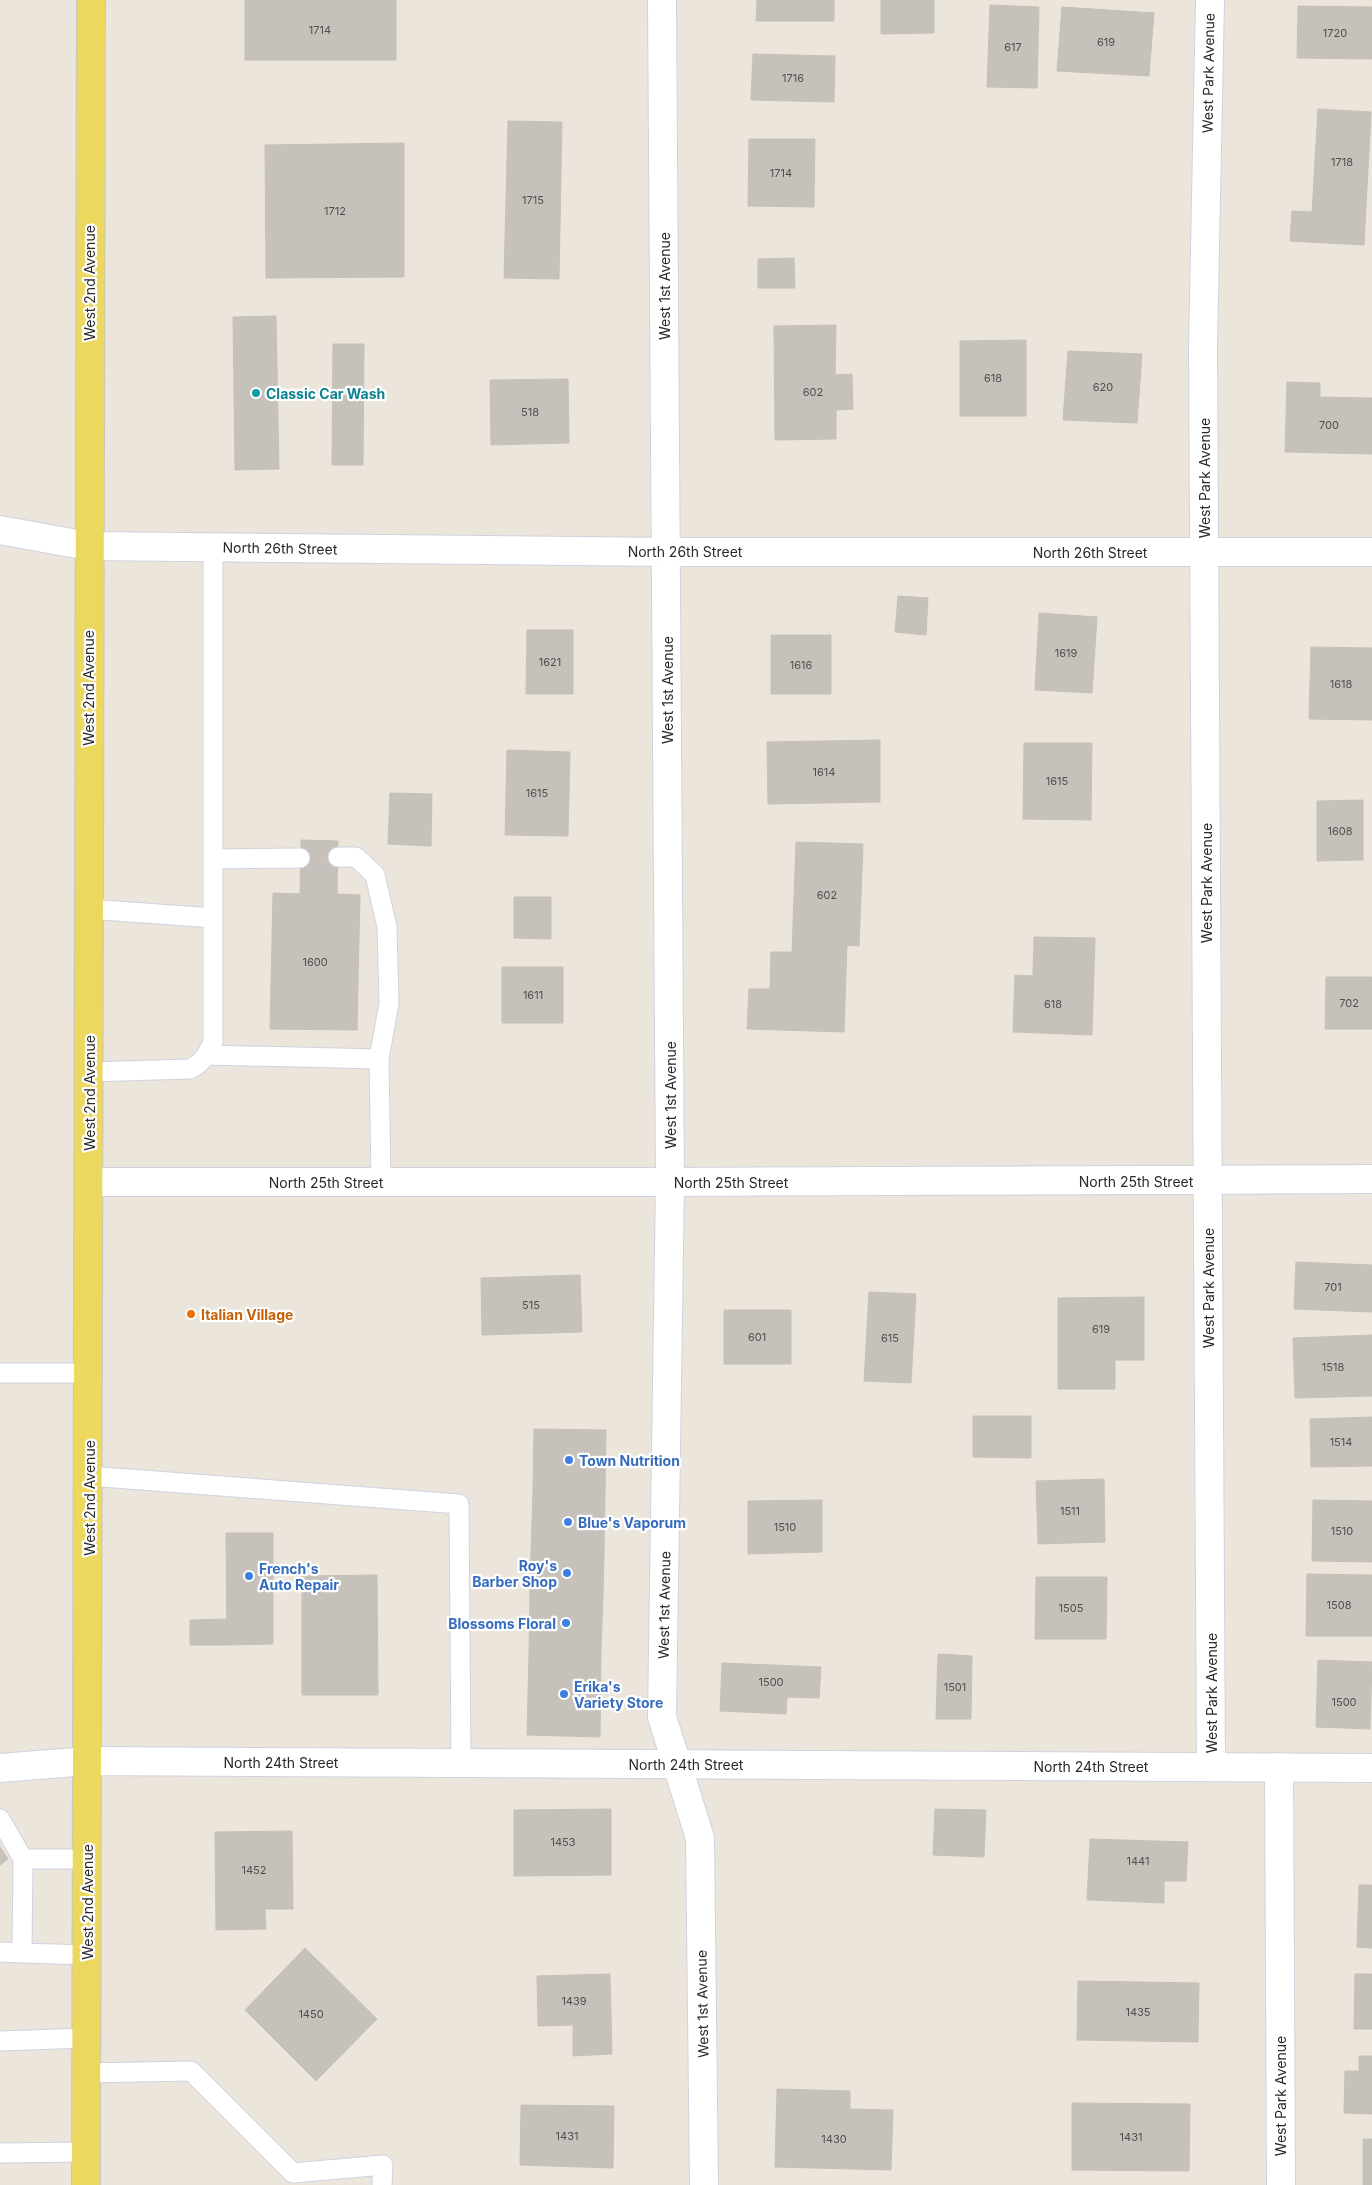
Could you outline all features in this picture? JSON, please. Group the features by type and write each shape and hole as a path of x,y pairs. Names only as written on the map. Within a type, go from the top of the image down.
{"main road":[{"name":"West 2nd Avenue","path":"86,2185 89,1476 88,546 91,0"}],"street":[{"name":"West 1st Avenue","path":"662,0 670,1182 662,1717 700,1838 704,2185"},
{"name":"West Park Avenue","path":"1210,0 1203,347 1211,1767"},
{"name":"North 26th Street","path":"0,530 88,546 666,552 1372,552"},
{"name":"North 25th Street","path":"89,1182 670,1182 1372,1178"},
{"name":"North 24th Street","path":"0,1768 88,1761 1372,1768"},
{"name":"West Park Avenue","path":"1278,1767 1281,2185"}],"lane":[{"path":"89,1072 190,1069 198,1065 207,1056 213,1042 213,547"},
{"path":"338,857 356,857 375,875 387,927 389,1003 378,1059 381,1182"},
{"path":"213,859 300,858"},
{"path":"89,909 213,918"},
{"path":"207,1056 378,1059"},
{"path":"0,1373 89,1373"},
{"path":"89,1476 459,1504 461,1764"},
{"path":"0,1819 23,1859 22,1953"},
{"path":"23,1859 88,1859"},
{"path":"0,1952 87,1955"},
{"path":"0,2041 86,2038"},
{"path":"87,2074 191,2071 293,2173 383,2165 382,2185"},
{"path":"0,2153 86,2152"}],"building":[{"path":"245,0 396,0 396,60 245,60"},
{"path":"757,0 834,0 834,21 756,21"},
{"path":"881,0 934,0 934,33 881,34"},
{"path":"990,5 1039,7 1037,88 987,87"},
{"path":"1298,6 1372,7 1372,59 1297,58"},
{"path":"1062,7 1154,13 1149,76 1057,71"},
{"path":"753,54 835,56 834,102 751,100"},
{"path":"1318,109 1371,112 1364,245 1290,241 1292,211 1312,212"},
{"path":"508,121 562,122 559,279 504,278"},
{"path":"749,139 815,139 814,207 748,206"},
{"path":"404,143 404,277 266,278 265,145"},
{"path":"794,258 795,288 758,288 758,259"},
{"name":"Classic Car Wash","path":"276,316 279,469 235,470 233,317"},
{"path":"836,325 835,375 852,374 853,409 836,410 836,439 775,440 774,326"},
{"path":"1026,340 1026,416 960,416 960,341"},
{"path":"333,344 364,344 363,465 332,465"},
{"path":"1068,351 1142,354 1137,423 1063,420"},
{"path":"568,379 569,443 491,445 490,380"},
{"path":"1287,382 1320,383 1320,397 1372,398 1372,454 1285,452"},
{"path":"898,596 928,598 926,635 895,632"},
{"path":"1039,613 1097,617 1092,693 1035,690"},
{"path":"527,630 573,630 573,694 526,694"},
{"path":"771,635 831,635 831,694 771,694"},
{"path":"1311,647 1372,648 1372,720 1309,719"},
{"path":"880,740 880,802 768,804 767,742"},
{"path":"1024,743 1092,743 1091,820 1023,819"},
{"path":"507,750 570,752 568,836 505,835"},
{"path":"390,793 432,794 431,846 388,844"},
{"path":"1363,800 1363,860 1317,861 1317,801"},
{"path":"301,840 338,841 337,894 360,895 357,1030 270,1029 273,893 300,894"},
{"path":"796,842 863,844 859,946 847,945 844,1032 747,1029 749,989 770,989 771,952 792,952"},
{"path":"514,897 551,897 551,939 514,938"},
{"path":"1034,937 1095,938 1092,1035 1013,1032 1015,975 1033,976"},
{"path":"502,967 563,967 563,1023 502,1023"},
{"path":"1326,977 1372,977 1372,1029 1325,1029"},
{"path":"1296,1262 1372,1265 1372,1312 1294,1309"},
{"path":"580,1275 582,1332 482,1335 481,1278"},
{"path":"869,1292 916,1294 911,1383 864,1381"},
{"path":"1144,1297 1144,1360 1115,1360 1115,1389 1058,1389 1058,1298"},
{"path":"724,1310 791,1310 791,1364 724,1364"},
{"path":"1372,1335 1372,1396 1295,1398 1293,1338"},
{"path":"973,1416 1031,1416 1031,1458 973,1457"},
{"path":"1372,1417 1372,1466 1311,1467 1310,1419"},
{"name":"Town Nutrition","path":"534,1429 606,1430 605,1492 533,1490"},
{"path":"1104,1479 1105,1542 1038,1544 1036,1481"},
{"name":"Blue's Vaporum","path":"533,1490 605,1492 604,1553 531,1552"},
{"path":"822,1500 822,1552 748,1554 748,1501"},
{"path":"1313,1500 1372,1501 1372,1562 1312,1561"},
{"name":"French's Auto Repair","path":"226,1533 273,1533 273,1644 227,1645"},
{"name":"Roy's Barber Shop","path":"531,1552 604,1553 603,1594 530,1592"},
{"path":"1307,1574 1372,1575 1372,1636 1306,1636"},
{"path":"377,1575 378,1695 302,1695 302,1576"},
{"path":"1036,1577 1107,1577 1106,1639 1035,1639"},
{"name":"Blossoms Floral","path":"530,1592 603,1594 601,1653 529,1652"},
{"path":"227,1619 227,1645 190,1645 190,1620"},
{"name":"Erika's Variety Store","path":"529,1652 601,1653 600,1737 527,1735"},
{"path":"938,1654 972,1656 971,1719 936,1719"},
{"path":"1318,1660 1372,1662 1370,1729 1316,1727"},
{"path":"722,1663 821,1667 819,1698 787,1697 786,1714 720,1711"},
{"path":"611,1809 611,1875 514,1876 514,1810"},
{"path":"935,1809 986,1810 984,1857 933,1855"},
{"path":"292,1831 293,1909 265,1909 266,1929 216,1930 215,1832"},
{"path":"1090,1839 1188,1842 1186,1881 1164,1881 1164,1903 1087,1900"},
{"path":"0,1847 8,1859 0,1865"},
{"path":"1359,1885 1372,1885 1372,1948 1357,1947"},
{"path":"305,1948 377,2019 316,2081 245,2010"},
{"path":"610,1974 612,2054 573,2056 573,2025 538,2026 537,1976"},
{"path":"1355,1974 1372,1974 1372,2029 1354,2029"},
{"path":"1078,1981 1199,1983 1198,2042 1077,2040"},
{"path":"1359,2056 1372,2056 1372,2114 1344,2113 1345,2071 1359,2071"},
{"path":"777,2089 850,2091 850,2109 893,2110 891,2170 775,2167"},
{"path":"1072,2103 1190,2104 1189,2171 1072,2170"},
{"path":"521,2105 614,2106 613,2168 520,2165"},
{"path":"1363,2139 1372,2139 1372,2185 1363,2185"}],"place":[{"name":"Classic Car Wash","path":"256,393"},
{"name":"Italian Village","path":"191,1314"},
{"name":"Town Nutrition","path":"569,1460"},
{"name":"Blue's Vaporum","path":"568,1522"},
{"name":"Roy's Barber Shop","path":"567,1573"},
{"name":"French's Auto Repair","path":"249,1576"},
{"name":"Blossoms Floral","path":"566,1623"},
{"name":"Erika's Variety Store","path":"564,1694"}]}
